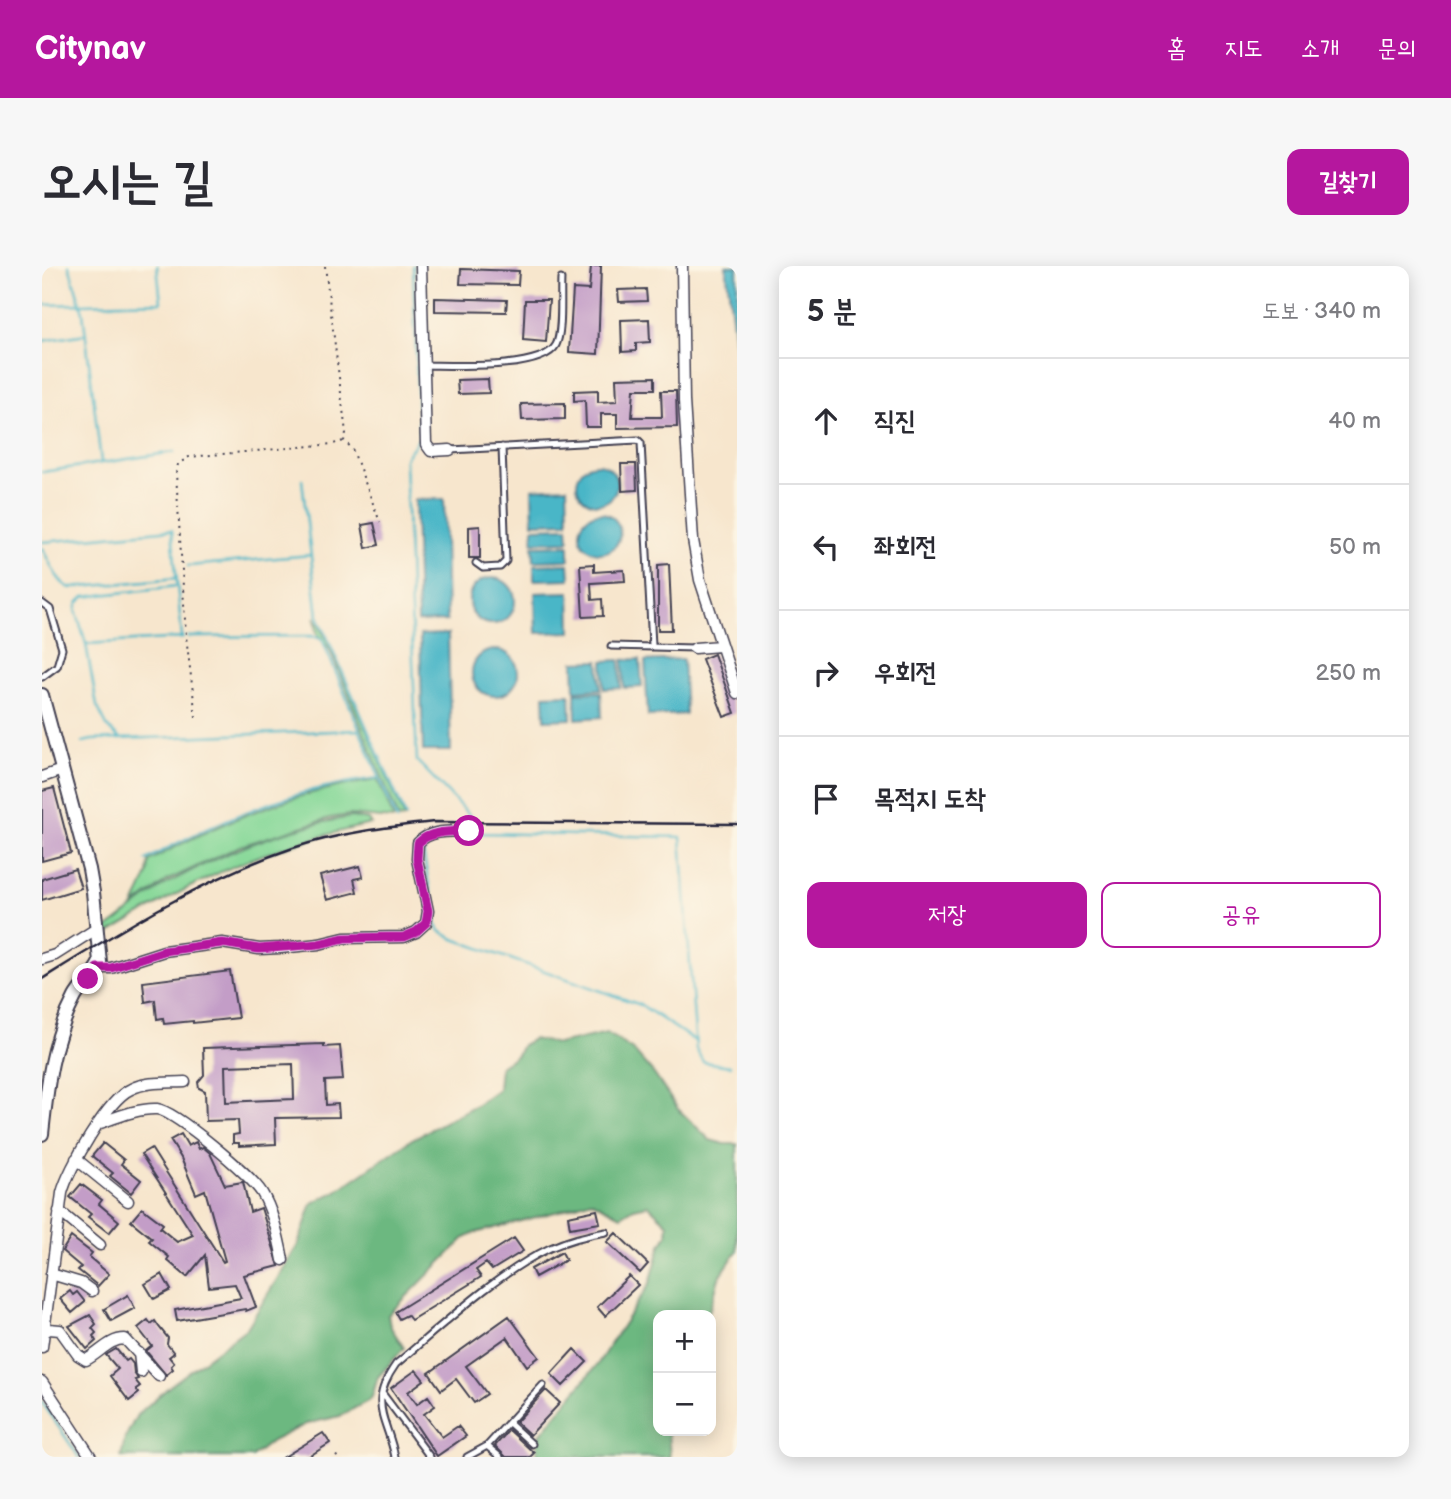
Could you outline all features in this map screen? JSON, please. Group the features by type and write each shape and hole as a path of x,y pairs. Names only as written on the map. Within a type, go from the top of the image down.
{"street":[{"path":"421,266 426,444 431,451 450,450"},
{"path":"682,266 684,401 692,540 700,580 737,693"},
{"path":"695,648 720,646"},
{"path":"42,695 89,869 100,962 76,996 57,1039 50,1067 42,1134"},
{"path":"42,777 62,771"},
{"path":"97,968 111,968 164,951 222,943 259,949 319,944 344,938 404,937 416,932 426,923 428,911 417,859 418,843 434,833 469,831"},
{"path":"42,959 55,955 96,929"},
{"path":"42,1347 59,1211 65,1180 76,1159 125,1092 131,1088 185,1082"},
{"path":"100,1123 123,1115 158,1109 167,1112 209,1143 244,1172 260,1190 267,1202 283,1260"},
{"path":"76,1159 128,1201"},
{"path":"59,1211 100,1245"},
{"path":"51,1274 81,1283 92,1291"},
{"path":"43,1333 49,1329 60,1330 78,1355 86,1360 120,1338 130,1342 159,1376"},
{"path":"139,1353 141,1371"},
{"path":"42,1382 91,1457"}],"lane":[{"path":"424,365 512,363 552,350 558,338 561,279"},
{"path":"450,450 638,440 641,443 652,645"},
{"path":"476,562 483,568 500,567 506,561 502,447"},
{"path":"42,603 50,610 62,649 57,666 42,677"},
{"path":"611,646 695,648"},
{"path":"395,1457 380,1413 386,1378 396,1364 534,1256 566,1242 607,1232"},
{"path":"467,1457 487,1446 543,1385"},
{"path":"382,1393 430,1457"},
{"path":"509,1423 532,1444"},
{"path":"487,1446 500,1457"}],"path":[{"path":"325,266 346,433 344,441"},
{"path":"344,441 352,448 380,522"},
{"path":"196,717 186,636 176,473 178,464 189,457 344,441"}],"green space":[{"path":"315,617 332,650 405,818 399,819 330,650 317,633"},
{"path":"378,780 394,819 350,815 330,818 240,846 168,880 134,906 148,874 149,861 203,833 318,791"},
{"path":"351,817 368,820 371,824 306,841 222,871 103,937 105,930 145,899 191,871 281,834"},
{"path":"607,1033 634,1051 678,1109 710,1140 737,1144 737,1251 719,1278 709,1310 653,1310 653,1436 668,1436 670,1457 537,1457 538,1437 597,1365 650,1283 661,1245 667,1235 668,1224 648,1205 634,1208 621,1216 591,1200 465,1238 388,1315 390,1326 404,1348 378,1377 372,1397 368,1401 340,1416 306,1424 272,1441 252,1457 121,1457 125,1438 137,1415 171,1385 247,1328 298,1245 312,1203 335,1192 412,1139 474,1106 498,1089 500,1066 517,1055 522,1045 533,1039 558,1044"}],"water":[{"path":"726,266 737,266 737,360"},
{"path":"597,464 611,470 617,484 611,498 597,504 583,498 577,484 583,470"},
{"path":"567,487 568,522 533,523 532,489"},
{"path":"444,499 447,621 418,622 415,500"},
{"path":"600,513 614,519 620,533 614,547 600,553 586,547 580,533 586,519"},
{"path":"568,527 569,541 533,542 533,528"},
{"path":"569,545 569,560 534,561 533,546"},
{"path":"569,564 570,579 534,580 534,565"},
{"path":"492,578 508,585 515,601 508,617 492,624 476,617 469,601 476,585"},
{"path":"570,592 571,632 536,633 535,593"},
{"path":"448,634 451,751 423,751 420,635"},
{"path":"495,650 511,657 518,673 511,689 495,696 479,689 472,673 479,657"},
{"path":"640,659 642,687 624,688 623,660"},
{"path":"683,659 686,714 648,716 645,661"},
{"path":"620,660 621,688 604,689 603,661"},
{"path":"599,661 601,689 575,691 574,662"},
{"path":"601,692 602,717 576,719 575,693"},
{"path":"570,694 571,719 545,720 544,695"}],"building":[{"path":"591,266 601,266 598,354 569,352 573,289 589,290"},
{"path":"461,269 519,271 518,285 460,284"},
{"path":"646,289 647,301 619,302 618,290"},
{"path":"435,298 507,300 506,312 435,311"},
{"path":"525,300 549,300 546,342 523,340"},
{"path":"649,319 650,342 636,343 636,351 622,352 621,320"},
{"path":"655,377 655,389 634,389 632,417 662,417 661,391 676,391 677,427 617,428 617,414 601,414 601,427 586,427 585,400 574,401 574,391 598,390 598,402 617,401 616,378"},
{"path":"488,379 489,393 458,394 457,380"},
{"path":"565,403 565,419 522,420 521,404"},
{"path":"621,464 636,464 637,490 622,491"},
{"path":"374,523 379,545 366,548 362,525"},
{"path":"480,526 480,558 469,558 469,527"},
{"path":"594,564 594,572 624,570 625,581 591,583 592,600 602,599 603,616 583,617 580,565"},
{"path":"669,564 672,630 658,630 658,565"},
{"path":"714,654 735,713 724,717 702,659"},
{"path":"54,788 71,853 42,861 42,791"},
{"path":"360,866 363,877 354,879 357,892 327,900 320,876"},
{"path":"75,869 81,888 42,900 42,879"},
{"path":"230,971 238,1018 164,1024 163,1018 157,1019 155,1000 145,1002 143,982"},
{"path":"324,1044 324,1047 340,1046 343,1080 325,1081 326,1105 338,1104 339,1117 275,1118 276,1144 239,1146 239,1143 233,1143 233,1135 239,1134 238,1120 206,1121 205,1091 199,1088 198,1082 204,1075 203,1048","holes":["293,1064 294,1099 226,1102 225,1066"]},
{"path":"181,1134 188,1146 196,1142 199,1149 203,1147 210,1153 225,1185 243,1182 250,1212 261,1208 279,1266 244,1275 256,1307 246,1311 245,1309 177,1321 175,1310 241,1298 235,1284 209,1287 205,1255 187,1277 167,1260 169,1257 149,1241 152,1238 131,1221 142,1208 163,1224 160,1228 177,1242 193,1235 141,1154 151,1148 223,1262 225,1261 205,1190 196,1194 181,1158 170,1140"},
{"path":"103,1143 124,1160 121,1164 141,1180 131,1193 110,1176 113,1173 92,1156"},
{"path":"81,1184 102,1200 99,1204 119,1221 109,1233 88,1217 91,1214 70,1197"},
{"path":"597,1210 600,1223 570,1228 568,1216"},
{"path":"616,1233 648,1264 640,1273 607,1242"},
{"path":"71,1237 92,1253 89,1257 109,1274 98,1286 78,1270 81,1267 62,1251"},
{"path":"514,1238 523,1251 492,1270 486,1263 476,1270 481,1277 411,1320 407,1315 399,1319 395,1312"},
{"path":"562,1252 566,1260 535,1277 531,1269"},
{"path":"162,1274 171,1290 154,1299 145,1284"},
{"path":"629,1276 638,1285 605,1316 597,1307"},
{"path":"70,1291 73,1295 77,1292 85,1302 72,1313 60,1299"},
{"path":"128,1295 135,1308 111,1321 104,1309"},
{"path":"90,1315 96,1324 92,1328 96,1333 93,1336 96,1341 87,1349 69,1326"},
{"path":"509,1316 539,1357 527,1366 507,1337 466,1366 487,1394 474,1403 456,1379 441,1390 429,1373"},
{"path":"148,1320 151,1324 155,1321 168,1338 167,1344 174,1353 169,1357 174,1363 171,1366 173,1369 166,1375 146,1351 152,1346 138,1328"},
{"path":"116,1349 126,1361 129,1359 133,1364 138,1379 135,1380 140,1386 136,1389 139,1393 129,1401 110,1376 118,1369 106,1355"},
{"path":"574,1349 587,1362 563,1386 551,1374"},
{"path":"416,1370 424,1380 408,1392 417,1404 428,1396 435,1406 424,1414 442,1437 458,1426 466,1436 437,1456 391,1388"},
{"path":"546,1390 560,1403 530,1435 516,1422"},
{"path":"509,1430 534,1453 530,1457 506,1457 495,1446"},
{"path":"323,1433 330,1443 308,1457 284,1457"}],"waterway":[{"path":"69,266 83,312 101,462"},
{"path":"42,305 161,302 157,266"},
{"path":"413,266 419,437 405,460 417,761 470,816 480,833 681,837 696,1049 703,1062 730,1066"},
{"path":"42,341 86,334"},
{"path":"42,472 174,452"},
{"path":"302,480 318,616 406,817"},
{"path":"42,542 172,530 182,638"},
{"path":"42,548 58,577 71,588 177,578"},
{"path":"188,566 311,555"},
{"path":"120,739 108,728 97,706 86,644 76,610 78,603 84,597 177,586"},
{"path":"188,637 313,636 322,639 397,820"},
{"path":"86,644 183,638"},
{"path":"83,742 360,730"},
{"path":"146,860 258,807 318,789 379,778"},
{"path":"422,846 436,924 440,931 454,939 641,1005 695,1041"},
{"path":"42,1402 79,1457"}],"railway":[{"path":"42,979 133,924 227,874 293,848 327,838 434,822 737,824"}],"route":[{"path":"88,979 97,968 111,968 164,951 222,943 259,949 319,944 366,936 404,937 416,932 426,923 428,911 417,859 418,843 434,833 469,831"}]}
